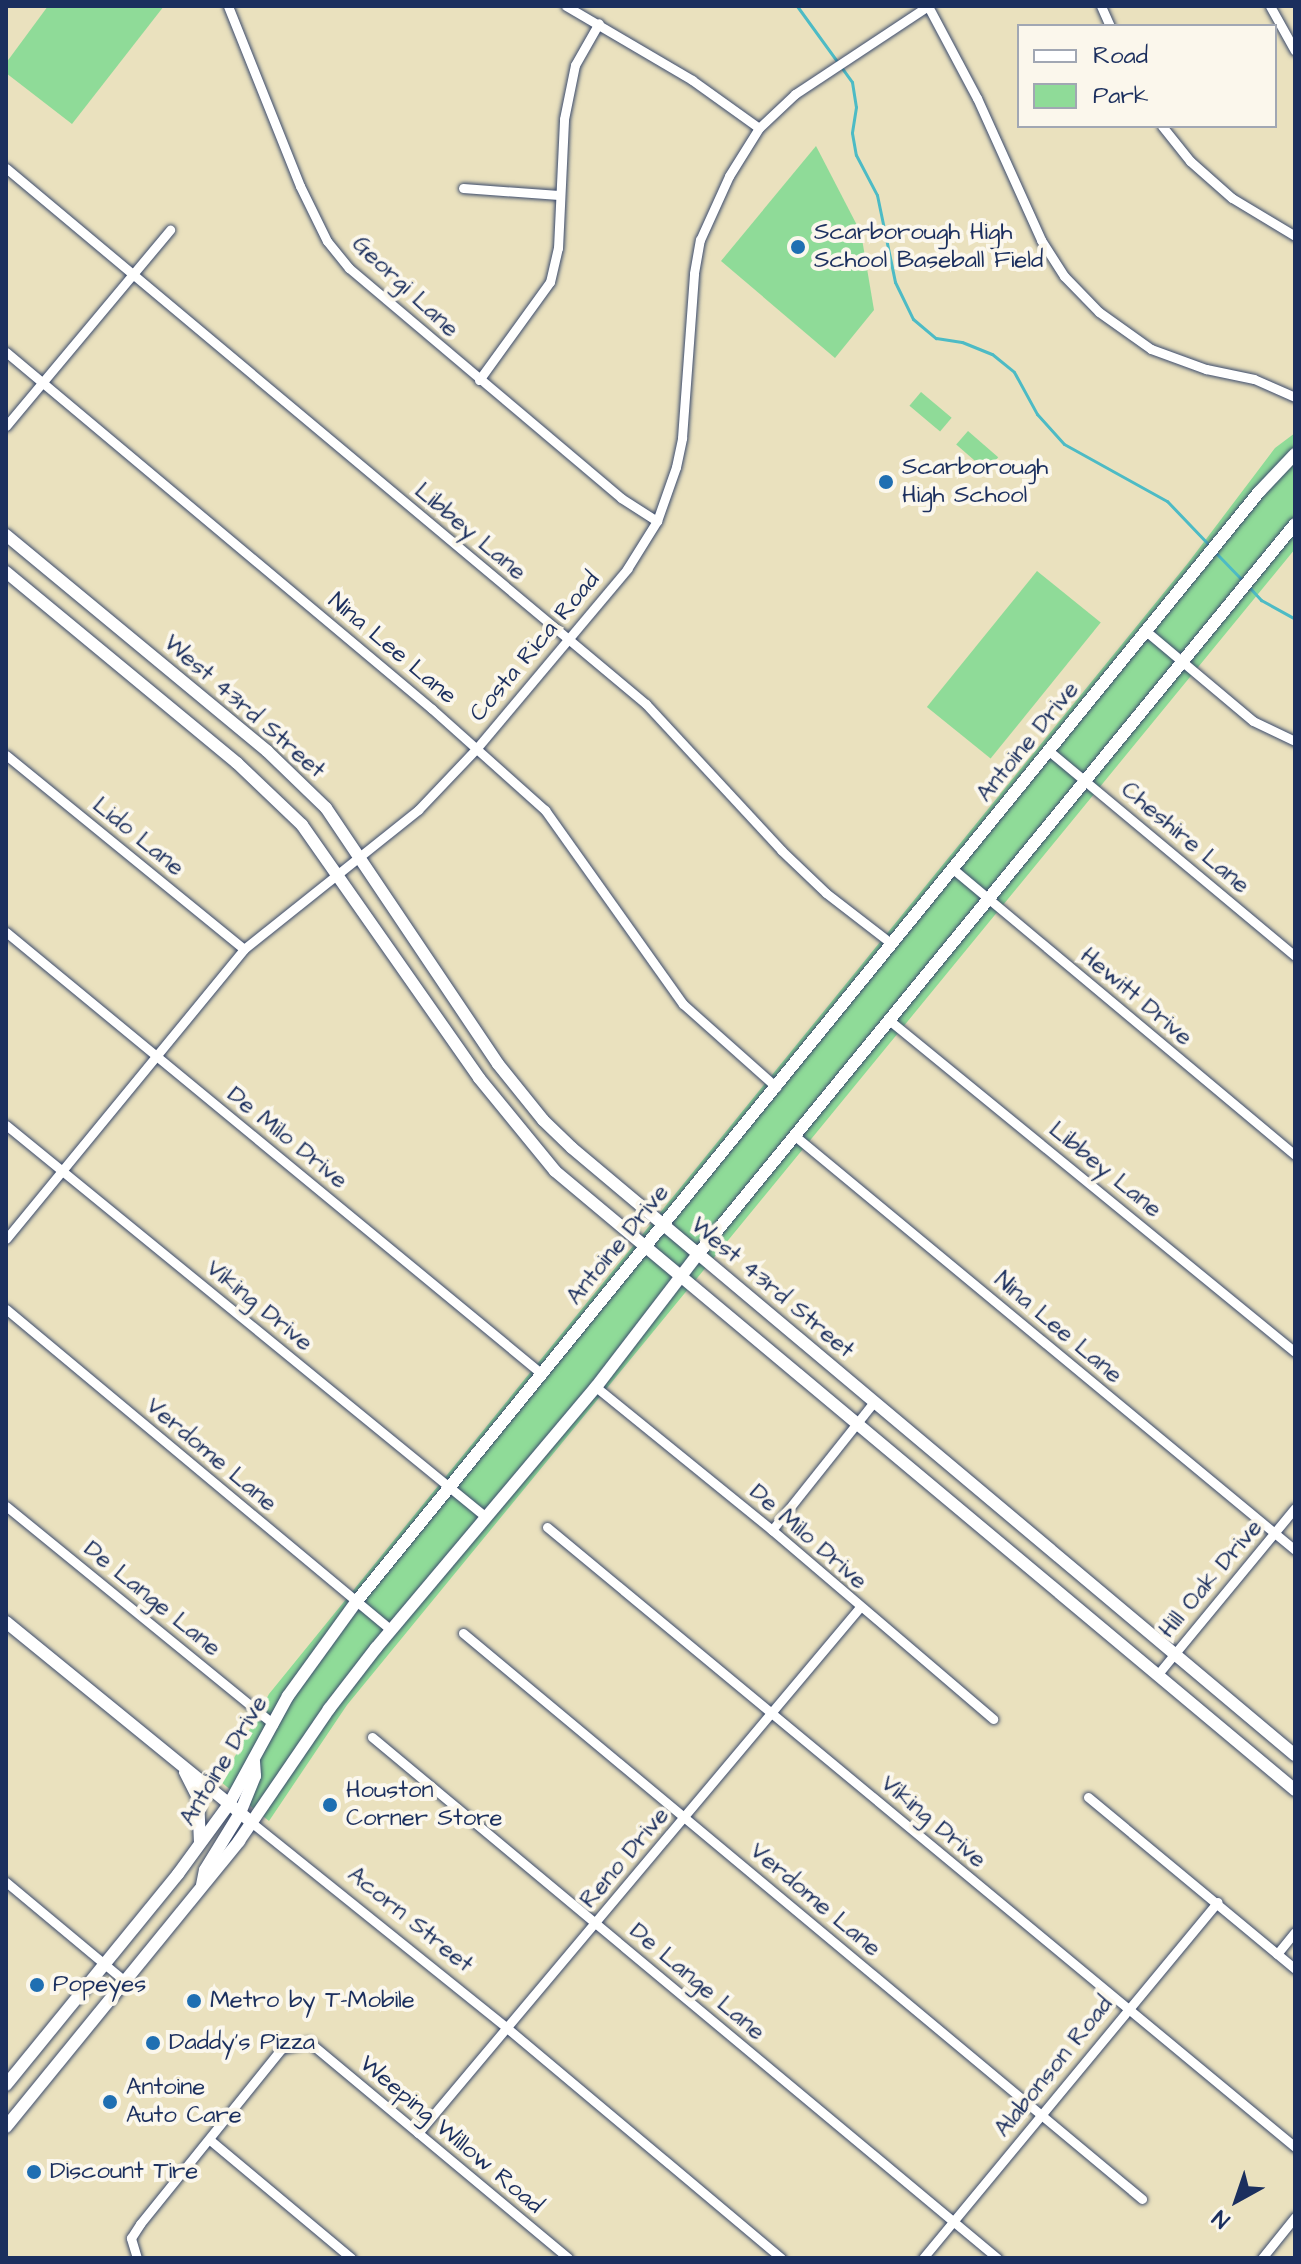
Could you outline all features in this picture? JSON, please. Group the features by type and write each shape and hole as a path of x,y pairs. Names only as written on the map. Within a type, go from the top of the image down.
{"main road":[{"name":"Antoine Drive","path":"6,2085 199,1846 229,1804 316,1654 356,1602 1223,538 1295,454"},
{"path":"6,2127 201,1888 329,1709 391,1630 596,1387 698,1254 1295,524"},
{"name":"West 43rd Street","path":"6,535 267,751 316,798 498,1064 543,1120 572,1148 1295,1755"},
{"name":"West 43rd Street","path":"6,572 155,693 275,797 302,825 479,1078 555,1171 643,1248 1295,1790"},
{"path":"155,693 171,673"},
{"path":"479,1078 498,1064"},
{"path":"1008,1549 1025,1530"},
{"name":"Acorn Street","path":"6,1622 251,1822"},
{"path":"201,1888 205,1870 240,1813 255,1776 254,1759"},
{"path":"182,1765 198,1797 202,1825 199,1846"}],"street":[{"name":"Georgi Lane","path":"228,6 300,186 327,241 374,292 621,498 657,521"},
{"path":"566,6 692,80 759,128"},
{"path":"928,6 977,98 1041,240 1064,276 1099,312 1151,349 1206,369 1254,379 1295,397"},
{"name":"Costa Rica Road","path":"6,1239 244,949 418,810 477,748 627,569 657,521 682,438 694,273 700,240 729,176 759,128 795,94 928,6"},
{"path":"1270,6 1295,51"},
{"path":"479,380 529,316 550,282 558,248 564,119 575,65 599,23"},
{"path":"1164,128 1190,161 1232,198 1295,236"},
{"name":"Libbey Lane","path":"6,168 646,704 826,893 892,944"},
{"path":"463,188 559,195"},
{"path":"6,426 170,230"},
{"name":"Nina Lee Lane","path":"6,352 477,748 545,810 585,862 683,1004 776,1087"},
{"path":"1147,632 1253,721 1295,741"},
{"name":"Cheshire Lane","path":"1049,751 1295,956"},
{"name":"Lido Lane","path":"6,755 244,949"},
{"name":"Hewitt Drive","path":"953,869 1295,1155"},
{"name":"De Milo Drive","path":"6,932 542,1374"},
{"name":"Libbey Lane","path":"889,1020 1295,1352"},
{"name":"Viking Drive","path":"6,1125 486,1517"},
{"name":"Nina Lee Lane","path":"795,1136 1295,1550"},
{"name":"Verdome Lane","path":"6,1309 391,1630"},
{"name":"De Milo Drive","path":"596,1387 772,1530 993,1719"},
{"path":"772,1530 873,1403"},
{"name":"De Lange Lane","path":"6,1506 273,1724"},
{"name":"Hill Oak Drive","path":"1158,1674 1295,1508"},
{"name":"Viking Drive","path":"547,1527 1295,2147"},
{"name":"Reno Drive","path":"418,2133 860,1607"},
{"name":"Verdome Lane","path":"463,1633 1142,2199"},
{"name":"De Lange Lane","path":"372,1737 997,2258"},
{"path":"1088,1797 1295,1969"},
{"name":"Acorn Street","path":"251,1822 507,2028 781,2258"},
{"path":"6,1882 125,1981"},
{"name":"Alabonson Road","path":"923,2258 1217,1902"},
{"path":"1277,1954 1295,1932"},
{"name":"Weeping Willow Road","path":"210,2140 281,2049 309,2042 568,2258"},
{"path":"137,2258 131,2238 210,2140 351,2258"},
{"path":"1262,2258 1295,2217"}],"green space":[{"path":"48,6 164,6 72,124 6,73 6,63"},
{"name":"Scarborough High School Baseball Field","path":"816,146 861,233 874,310 835,358 721,261"},
{"path":"921,392 952,418 940,432 909,406"},
{"path":"968,431 998,457 986,471 956,445"},
{"path":"1295,433 1295,549 347,1705 269,1821 221,1782 269,1694 1188,563 1275,448"},
{"path":"1037,571 1101,623 991,759 927,707"}],"waterway":[{"path":"797,6 852,82 856,107 852,133 856,155 877,195 895,282 913,319 936,338 962,342 992,354 1014,372 1037,414 1064,444 1167,501 1211,547"},
{"path":"1216,553 1244,582"},
{"path":"1249,587 1261,600 1295,619"}],"place":[{"name":"Scarborough High School Baseball Field","path":"798,247"},
{"name":"Scarborough High School","path":"886,482"},
{"name":"Houston Corner Store","path":"330,1805"},
{"name":"Popeyes","path":"37,1985"},
{"name":"Metro by T-Mobile","path":"194,2001"},
{"name":"Daddy's Pizza","path":"153,2043"},
{"name":"Antoine Auto Care","path":"110,2102"},
{"name":"Discount Tire","path":"34,2172"}]}
